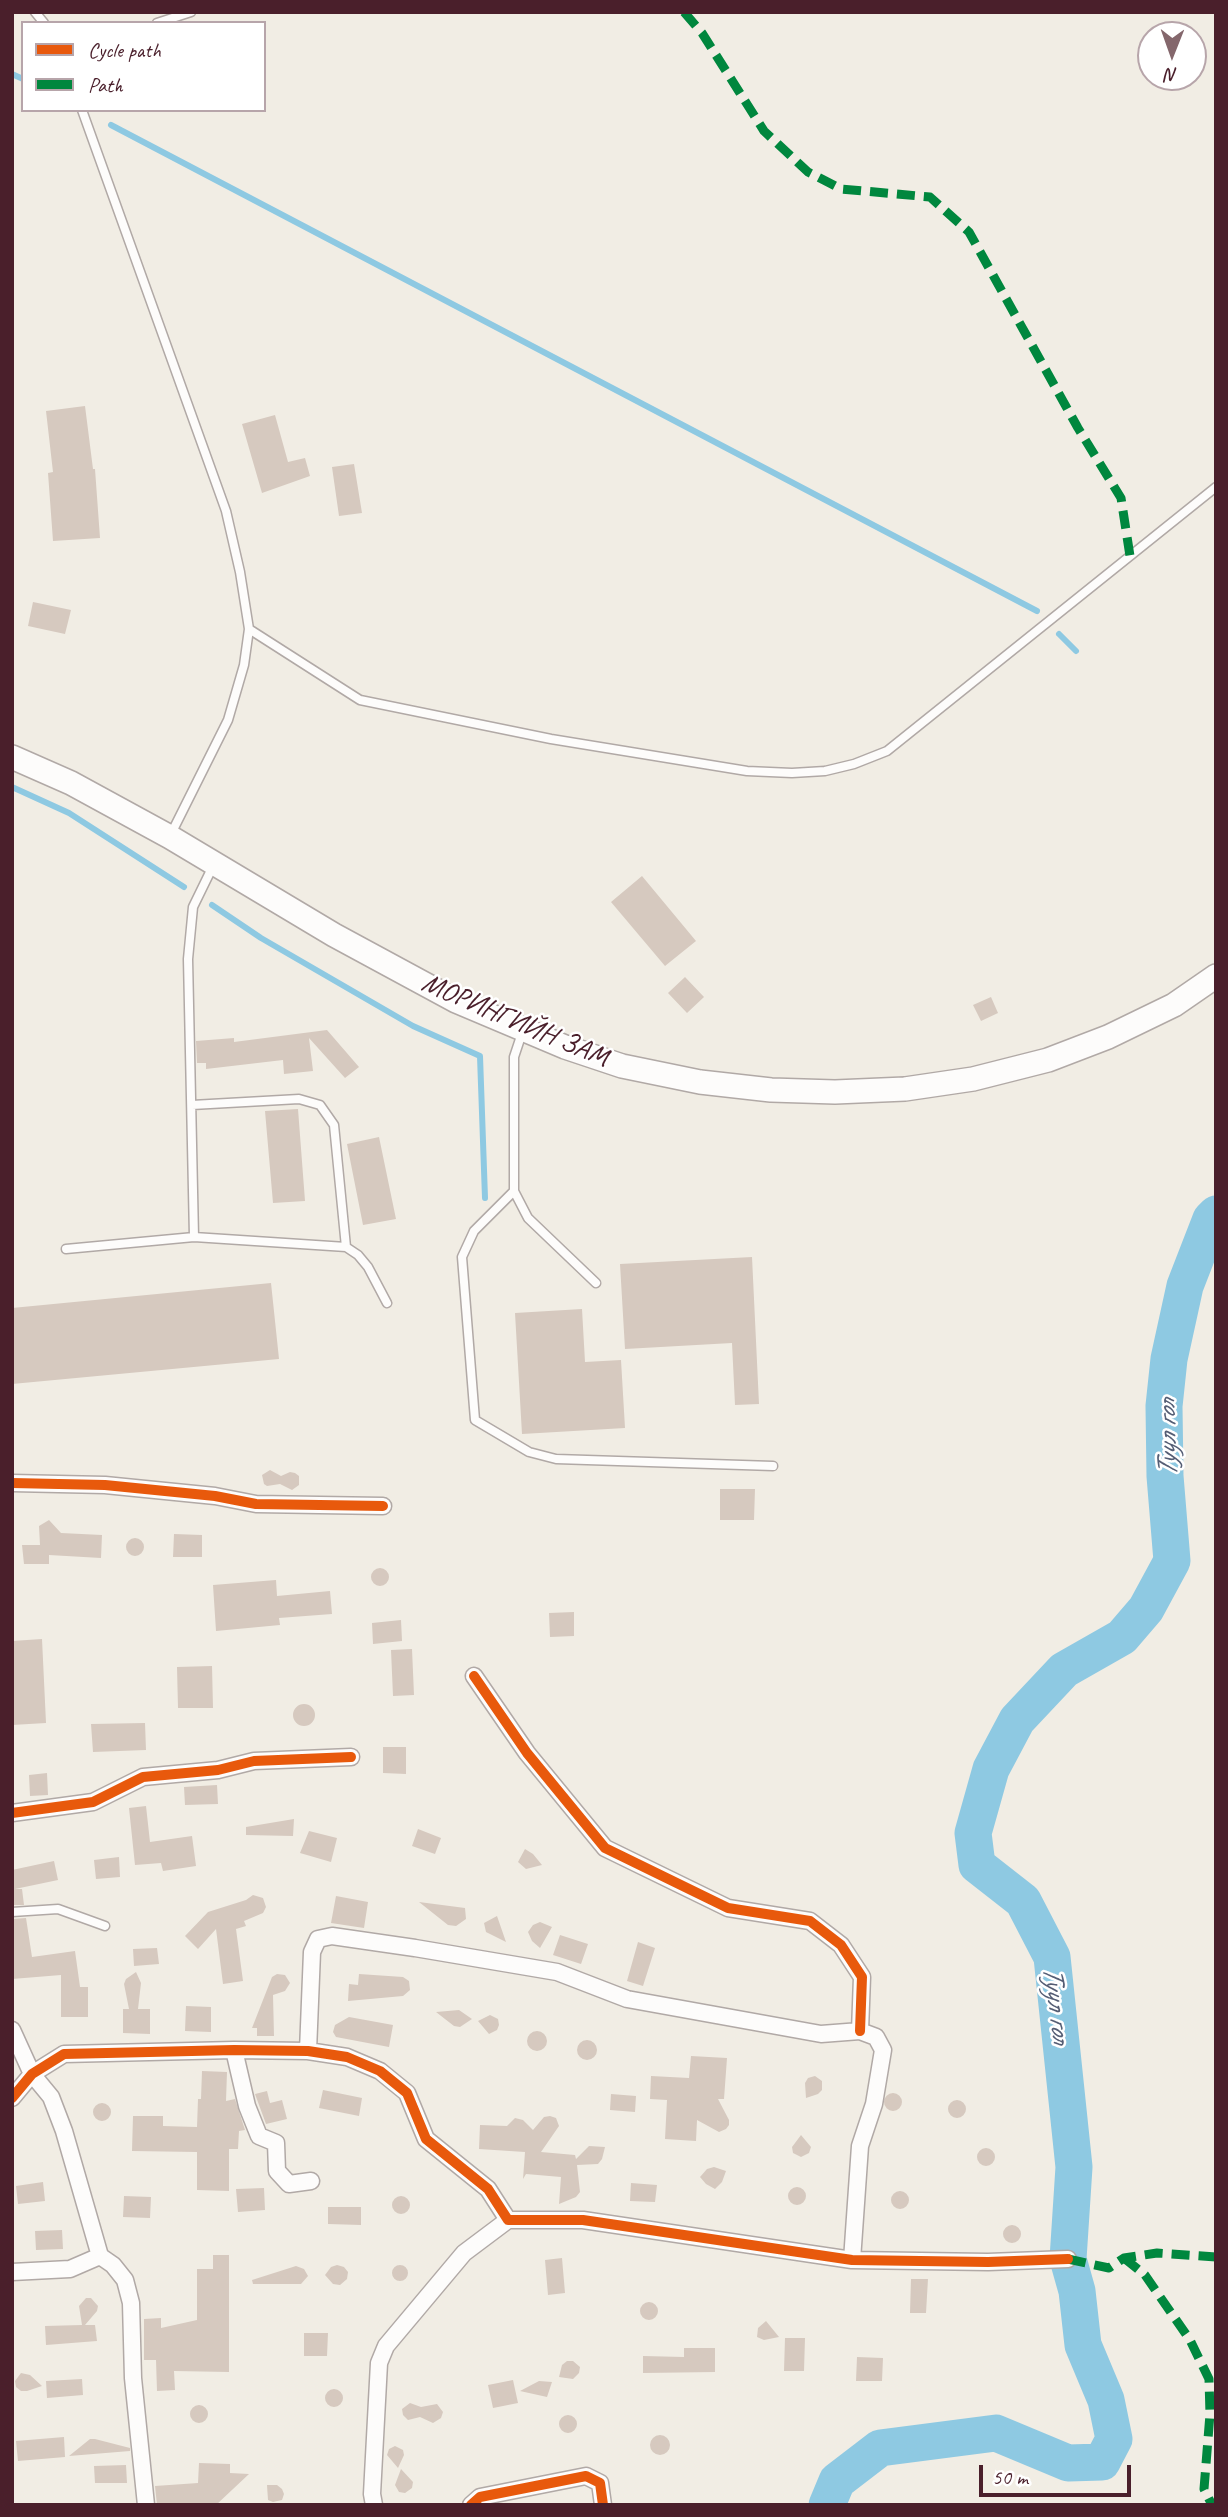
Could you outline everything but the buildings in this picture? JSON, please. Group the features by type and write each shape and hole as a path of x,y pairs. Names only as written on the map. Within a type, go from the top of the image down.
{"main road":[{"name":"МОРИНГИЙН ЗАМ","path":"12,757 71,783 170,837 334,935 456,1001 523,1030 622,1066 700,1082 771,1090 835,1092 905,1089 973,1079 1048,1059 1108,1037 1174,1005 1216,976"}],"street":[{"path":"12,1483 105,1485 215,1496 256,1504 383,1506"},
{"path":"474,1676 527,1753 605,1848 728,1908 810,1921 841,1945 862,1977 860,2031"},
{"path":"12,1813 93,1802 144,1777 218,1770 254,1761 351,1757"},
{"path":"308,2051 312,1952 318,1938 332,1936 557,1972 626,1999 821,2034 860,2031 876,2037 883,2050 874,2104 860,2146 852,2260"},
{"path":"12,2030 32,2074 51,2097 60,2119 100,2256 113,2265 125,2280 131,2303 133,2378 146,2505"},
{"path":"234,2050 247,2106 260,2136 276,2143 277,2171 289,2183 311,2181"},
{"path":"12,2098 32,2074 64,2054 234,2050 308,2051 347,2057 380,2071 407,2093 426,2139 488,2189 508,2220"},
{"path":"374,2505 372,2494 379,2364 386,2346 464,2253 508,2220 583,2220 852,2260 988,2262 1068,2259"},
{"path":"12,2272 70,2269 100,2256"},
{"path":"471,2505 480,2497 586,2476 600,2483 603,2505"}],"lane":[{"path":"163,21 191,12"},
{"path":"83,112 226,511 249,629 244,665 228,720 170,837"},
{"path":"249,629 360,700 551,739 747,771 825,771 855,764 887,751 1216,487"},
{"path":"194,1237 188,959 193,907 214,864"},
{"path":"523,1030 514,1057 514,1191 528,1218 596,1283"},
{"path":"192,1105 299,1099 320,1105 334,1125 346,1247"},
{"path":"514,1191 474,1231 462,1257 475,1420 529,1452 556,1459 773,1466"},
{"path":"66,1250 194,1237 346,1247 358,1255 368,1267 387,1303"},
{"path":"12,1912 58,1909 105,1926"}],"waterway":[{"path":"12,74 21,78"},
{"path":"111,125 1037,611"},
{"path":"1059,634 1076,651"},
{"path":"12,787 69,813 184,887"},
{"path":"212,905 261,938 413,1026 480,1056 485,1198"},
{"name":"Туул гол","path":"827,2505 837,2481 880,2448 996,2433 1068,2463 1102,2462 1114,2439 1106,2400 1083,2345 1077,2291 1068,2259 1074,2167 1052,1957 1023,1901 977,1865 973,1833 991,1769 1017,1720 1064,1670 1122,1637 1146,1609 1172,1561 1165,1476 1164,1406 1169,1359 1185,1286 1211,1219 1216,1214"}],"marked path":[{"path":"684,12 702,33 764,131 808,172 841,189 930,197 969,232 1078,428 1121,498 1130,556"},
{"path":"1068,2259 1109,2268 1124,2258 1157,2253 1216,2257"},
{"path":"1124,2258 1145,2275 1190,2340 1209,2379 1210,2414 1204,2489 1212,2505"}],"cycle path":[{"path":"12,1483 105,1485 215,1496 256,1504 383,1506"},
{"path":"474,1676 527,1753 605,1848 728,1908 810,1921 841,1945 862,1977 860,2031"},
{"path":"12,1813 93,1802 143,1777 218,1770 254,1761 351,1757"},
{"path":"12,2098 32,2074 64,2054 308,2051 347,2057 380,2071 407,2093 426,2139 488,2189 508,2220 583,2220 852,2260 988,2262 1068,2259"},
{"path":"471,2505 480,2497 586,2476 600,2483 603,2505"}]}
